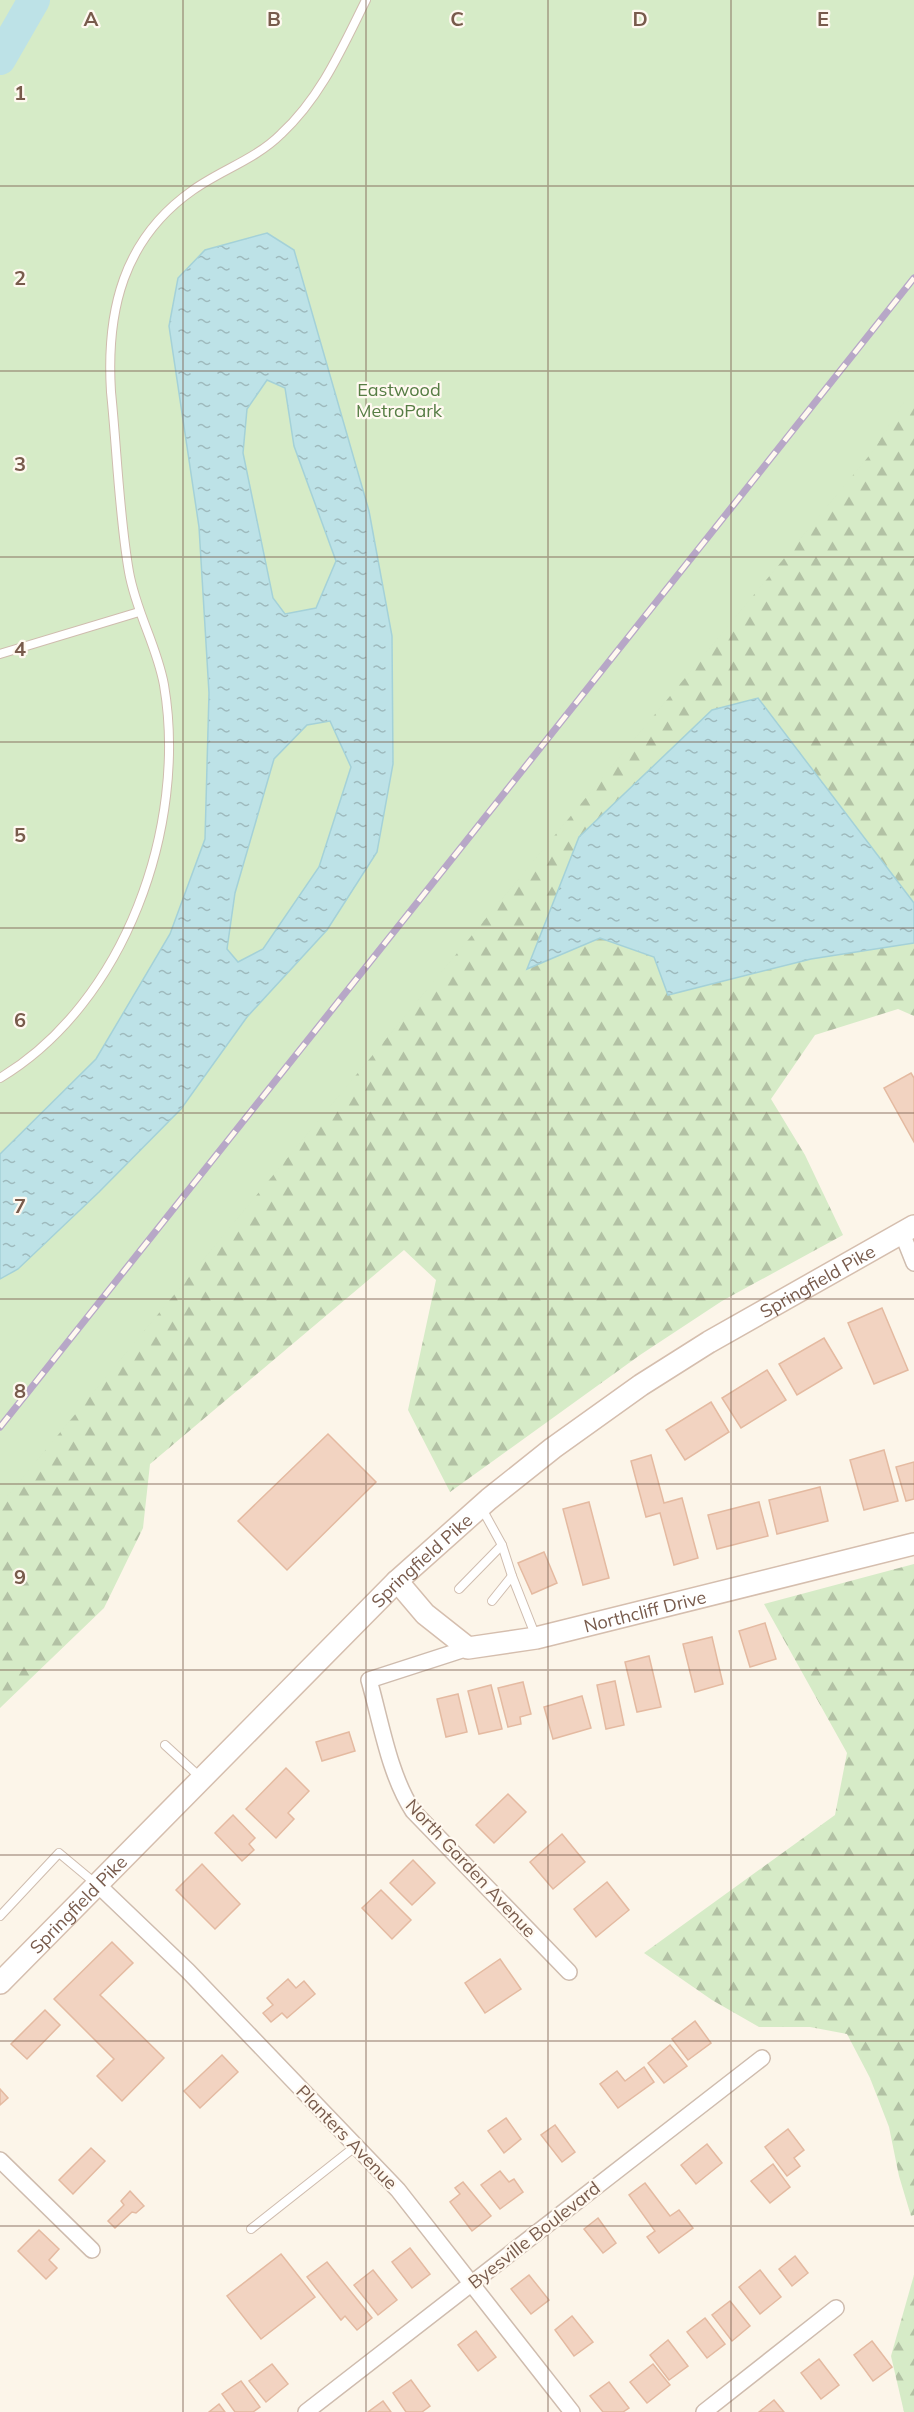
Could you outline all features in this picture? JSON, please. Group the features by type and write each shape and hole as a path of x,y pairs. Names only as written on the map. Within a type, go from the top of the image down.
{"main road":[{"name":"Springfield Pike","path":"0,1983 397,1581 481,1506 553,1448 641,1385 709,1342 908,1229"},
{"name":"Northcliff Drive","path":"468,1648 536,1638 914,1544"},
{"path":"397,1581 425,1614 468,1648"}],"street":[{"path":"908,1229 914,1263"},
{"name":"North Garden Avenue","path":"468,1648 369,1680 397,1779 403,1796 413,1811 569,1972"},
{"name":"Planters Avenue","path":"97,1884 188,1971 398,2190 572,2412"},
{"name":"Byesville Boulevard","path":"306,2412 762,2058"},
{"path":"0,2160 92,2250"},
{"path":"704,2412 836,2308"}],"lane":[{"path":"0,1078 20,1066 48,1042 96,985 131,923 146,887 164,811 168,772 168,733 164,686 139,612 129,571 109,362 116,303 125,274 150,230 167,211 193,190 280,136 305,110 321,88 366,0"},
{"path":"0,654 139,612"},
{"path":"481,1506 501,1545 536,1638"},
{"path":"459,1588 501,1545"},
{"path":"492,1601 512,1576"},
{"path":"165,1745 201,1778"},
{"path":"0,1916 59,1853 97,1884"},
{"path":"251,2229 356,2146"}],"green space":[{"name":"Eastwood MetroPark","path":"0,0 914,0 914,386 873,451 0,1505"},
{"path":"914,299 914,1016 898,1009 815,1035 771,1099 805,1155 843,1235 722,1301 640,1355 450,1492 408,1410 436,1280 404,1250 150,1464 143,1528 104,1608 0,1708 0,1451"},
{"path":"914,1564 914,2215 911,2216 899,2176 889,2127 870,2078 847,2034 810,2027 759,2027 712,2000 644,1953 835,1815 847,1753 764,1604"},
{"path":"914,2275 914,2412 904,2412 891,2356"}],"water":[{"path":"267,233 294,250 369,511 392,636 393,764 377,852 327,930 247,1017 181,1109 18,1269 0,1279 0,1154 96,1059 170,934 205,839 209,693 199,527 169,326 178,278 205,250","holes":["267,380 285,388 294,446 336,561 316,608 285,614 273,598 243,453 247,409","330,721 351,767 319,867 263,949 238,962 227,949 235,893 274,759 307,725"]},
{"path":"758,698 914,903 914,943 811,959 668,995 654,957 600,938 527,969 579,837 712,710"}],"building":[{"path":"911,1073 914,1078 914,1142 884,1088"},
{"path":"882,1308 908,1370 874,1384 848,1323"},
{"path":"824,1338 842,1368 797,1395 779,1364"},
{"path":"767,1370 786,1400 741,1428 722,1398"},
{"path":"711,1402 729,1432 685,1460 666,1430"},
{"path":"328,1434 376,1482 287,1570 238,1521"},
{"path":"884,1450 898,1501 864,1510 850,1460"},
{"path":"651,1455 664,1503 682,1498 698,1558 674,1565 660,1513 646,1517 631,1461"},
{"path":"914,1462 914,1499 906,1501 896,1467"},
{"path":"820,1487 828,1521 777,1534 769,1500"},
{"path":"589,1502 609,1578 583,1585 563,1509"},
{"path":"759,1502 768,1536 717,1549 708,1515"},
{"path":"544,1552 557,1583 532,1594 518,1563"},
{"path":"765,1623 776,1659 750,1667 739,1631"},
{"path":"712,1637 723,1684 695,1692 683,1644"},
{"path":"649,1656 661,1707 637,1712 625,1662"},
{"path":"615,1681 624,1725 606,1729 597,1685"},
{"path":"523,1682 531,1714 520,1717 521,1724 508,1727 498,1688"},
{"path":"491,1685 502,1729 479,1734 468,1691"},
{"path":"458,1694 467,1732 446,1737 437,1699"},
{"path":"582,1696 591,1728 553,1739 544,1707"},
{"path":"349,1732 355,1751 322,1761 316,1742"},
{"path":"286,1768 309,1791 288,1813 294,1819 276,1838 246,1809"},
{"path":"508,1794 526,1812 494,1843 476,1825"},
{"path":"233,1815 255,1838 249,1844 254,1850 242,1861 215,1833"},
{"path":"562,1834 585,1862 553,1889 530,1862"},
{"path":"413,1860 435,1883 412,1905 390,1883"},
{"path":"202,1864 240,1904 215,1929 176,1890"},
{"path":"607,1882 629,1910 596,1937 574,1909"},
{"path":"381,1890 411,1920 392,1939 362,1908"},
{"path":"112,1942 133,1963 100,1995 164,2058 122,2101 97,2076 114,2059 54,1999"},
{"path":"500,1959 521,1989 485,2013 465,1983"},
{"path":"288,1979 296,1988 304,1981 315,1994 287,2018 282,2013 271,2022 263,2013 273,2005 267,1998"},
{"path":"45,2010 60,2025 27,2059 11,2044"},
{"path":"695,2021 711,2043 688,2060 672,2039"},
{"path":"670,2045 687,2066 664,2083 648,2063"},
{"path":"222,2055 238,2072 200,2108 184,2091"},
{"path":"644,2067 654,2082 618,2108 600,2084 617,2071 625,2081"},
{"path":"0,2089 8,2098 0,2105"},
{"path":"506,2118 521,2139 504,2153 488,2131"},
{"path":"555,2125 575,2152 562,2162 541,2135"},
{"path":"788,2129 804,2150 794,2158 800,2166 787,2176 765,2147"},
{"path":"707,2144 722,2163 696,2184 681,2165"},
{"path":"91,2148 105,2161 73,2194 59,2180"},
{"path":"773,2164 790,2187 770,2203 751,2181"},
{"path":"500,2171 509,2182 514,2179 523,2192 500,2209 481,2185"},
{"path":"463,2182 491,2216 472,2231 450,2202 460,2194 455,2188"},
{"path":"645,2183 670,2216 679,2210 693,2228 659,2253 647,2237 655,2231 629,2195"},
{"path":"130,2191 144,2206 136,2213 132,2212 115,2228 108,2221 124,2205 121,2201"},
{"path":"598,2218 616,2243 603,2253 584,2229"},
{"path":"39,2230 59,2249 49,2260 57,2268 46,2279 18,2251"},
{"path":"410,2248 430,2274 412,2288 392,2262"},
{"path":"281,2254 315,2297 261,2339 227,2296"},
{"path":"795,2256 808,2273 792,2286 779,2269"},
{"path":"327,2262 372,2318 357,2330 345,2316 341,2320 307,2277"},
{"path":"373,2270 397,2300 378,2315 354,2285"},
{"path":"760,2270 781,2297 760,2314 739,2287"},
{"path":"529,2275 549,2300 531,2314 511,2289"},
{"path":"730,2301 750,2326 732,2341 712,2315"},
{"path":"572,2316 593,2342 574,2356 555,2330"},
{"path":"705,2318 725,2344 707,2358 687,2332"},
{"path":"476,2331 496,2357 478,2371 458,2345"},
{"path":"668,2340 688,2366 669,2380 650,2355"},
{"path":"872,2341 892,2367 873,2381 854,2355"},
{"path":"819,2359 839,2385 821,2399 801,2373"},
{"path":"272,2364 288,2384 266,2402 249,2381"},
{"path":"653,2364 670,2385 647,2403 630,2382"},
{"path":"411,2380 430,2406 422,2412 406,2412 393,2393"},
{"path":"241,2381 260,2407 253,2412 235,2412 222,2394"},
{"path":"609,2382 629,2408 623,2412 603,2412 590,2396"},
{"path":"774,2400 784,2412 759,2412"},
{"path":"383,2401 391,2412 368,2412"},
{"path":"219,2404 225,2412 209,2412"}],"waterway":[{"path":"0,59 34,0"}],"railway":[{"path":"0,1427 914,278"}]}
